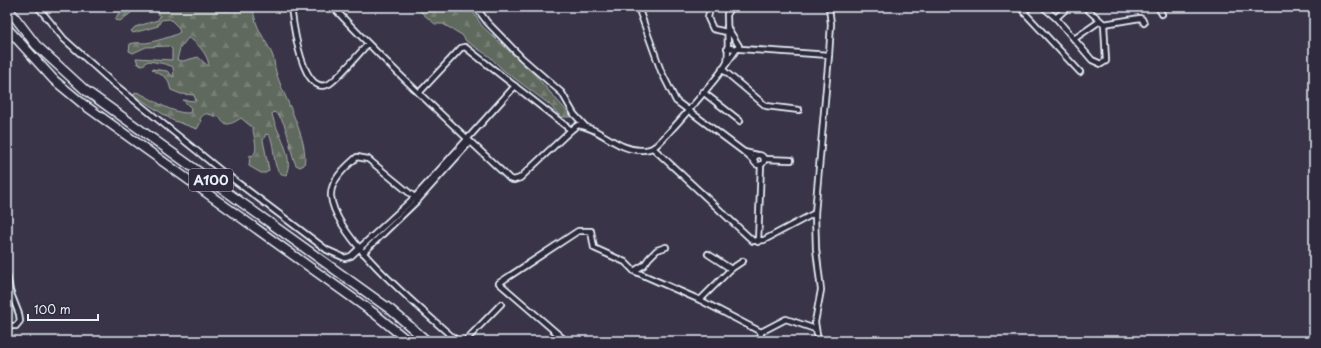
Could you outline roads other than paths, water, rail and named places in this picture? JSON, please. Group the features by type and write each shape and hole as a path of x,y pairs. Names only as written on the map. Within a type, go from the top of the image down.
{"highway":[{"name":"A100","path":"7,7 36,45 85,90 391,310 427,341"},
{"name":"A100","path":"7,28 54,80 83,104 375,314 408,341"}],"street":[{"path":"38,7 64,39 113,83 224,174 335,254 345,258 361,251 416,199 515,86"},
{"path":"291,7 303,65 309,76 322,86 331,82 368,44"},
{"path":"333,7 368,44 468,141 510,179 514,180 520,178 571,130 578,125 585,126"},
{"path":"476,7 486,22 522,58 562,93 574,114 585,126 615,143 632,150 654,148 688,111 739,49"},
{"path":"638,7 661,71 676,101 744,152 755,163 761,165"},
{"path":"710,7 708,18 713,28 727,30 738,43 739,49"},
{"path":"727,62 727,14 730,7"},
{"path":"818,341 815,329 821,290 816,249 814,214 829,55 831,24 829,7"},
{"path":"1030,7 1023,11 1080,72"},
{"path":"1043,7 1056,18 1097,64 1105,63 1102,22 1085,7"},
{"path":"1056,18 1068,7"},
{"path":"1158,7 1162,14"},
{"path":"1074,39 1102,22 1142,18 1144,23"},
{"path":"419,93 461,48 465,47 571,130"},
{"path":"727,48 829,55"},
{"path":"722,69 766,106 799,110"},
{"path":"703,92 740,121"},
{"path":"654,148 747,237 758,242 814,214"},
{"path":"744,152 762,155 764,159 790,160"},
{"path":"755,163 754,158 757,155"},
{"path":"416,199 368,159 357,157 337,178 331,196 345,230 361,251 457,341"},
{"path":"758,242 761,165 764,159"},
{"path":"210,179 219,174 224,174"},
{"path":"566,341 499,283 578,231 590,231 594,248 625,262 634,271 700,300 761,332"},
{"path":"634,271 644,264 657,250 666,247"},
{"path":"708,254 731,269"},
{"path":"700,300 731,269 742,261"},
{"path":"7,275 10,291 19,314 20,321 16,326 7,326"},
{"path":"465,341 501,304"},
{"path":"761,332 786,319 815,329"},
{"path":"760,341 761,332"}]}
